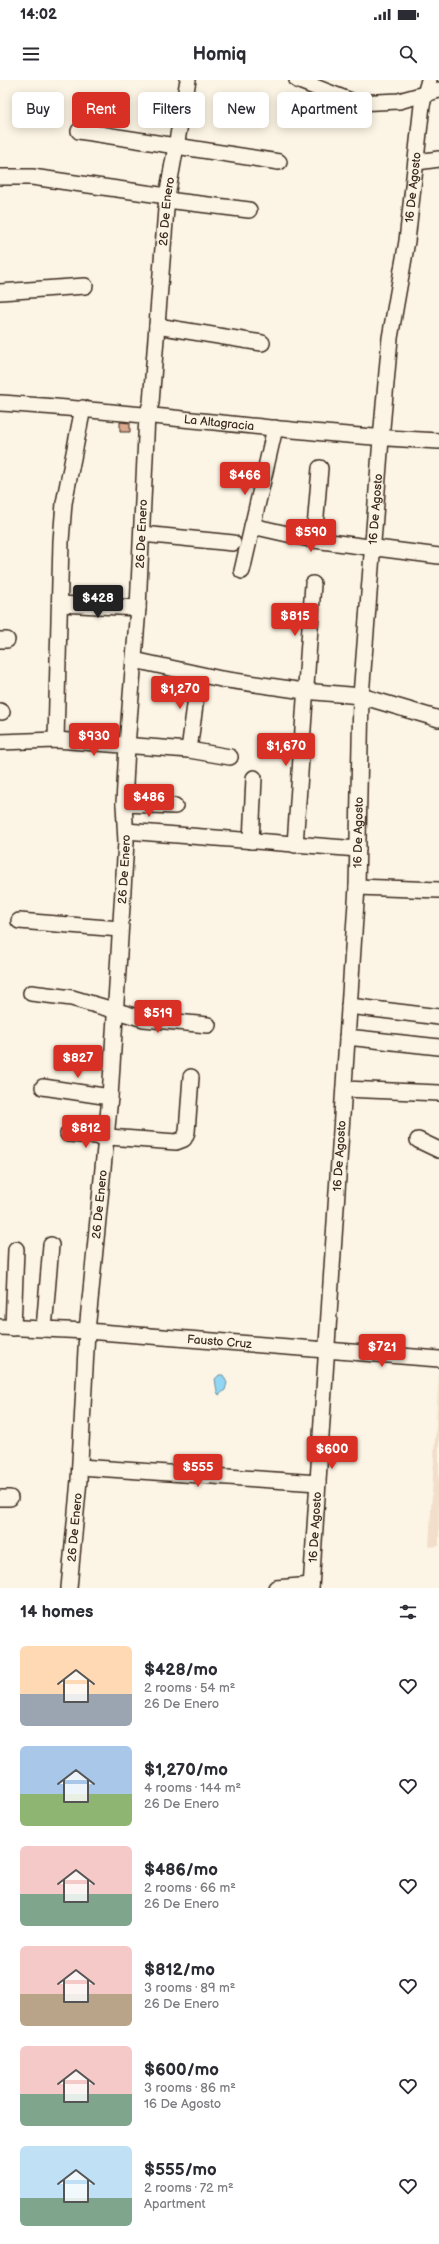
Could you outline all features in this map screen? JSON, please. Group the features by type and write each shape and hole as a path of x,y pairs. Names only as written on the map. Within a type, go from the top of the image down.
{"street":[{"name":"26 De Enero","path":"69,1588 80,1467 87,1331 110,1097 126,831 124,804 126,746 138,608 147,415 151,402 167,198 188,80"},
{"path":"297,80 356,103 399,101 431,88"},
{"name":"16 De Agosto","path":"311,1587 357,887 361,696 374,546 381,439 390,338 407,241 417,162 422,105 431,88"},
{"path":"79,131 279,162"},
{"path":"417,162 439,159"},
{"path":"0,177 32,177 249,210"},
{"path":"0,292 85,286"},
{"path":"157,326 262,343"},
{"name":"La Altagracia","path":"0,403 83,408 381,439 439,441"},
{"path":"56,740 64,503 83,408"},
{"path":"242,571 275,428"},
{"path":"314,540 320,468"},
{"path":"252,526 314,540 374,546 439,556"},
{"path":"142,534 233,543"},
{"path":"295,845 304,692 313,584"},
{"path":"60,604 138,608"},
{"path":"134,660 199,675 304,692 361,696 439,719"},
{"path":"189,750 199,675"},
{"path":"0,742 56,740 189,750 230,756"},
{"path":"252,841 254,778"},
{"path":"124,804 175,806"},
{"path":"126,831 358,849"},
{"path":"357,887 439,890"},
{"path":"19,921 120,929"},
{"path":"31,993 72,998 115,1009 144,1019 208,1025"},
{"path":"349,1006 439,1017"},
{"path":"347,1037 439,1047"},
{"path":"68,1134 176,1142 184,1139 187,1132 191,1077"},
{"path":"42,1087 110,1097"},
{"path":"344,1089 439,1093"},
{"path":"418,1140 439,1150"},
{"path":"44,1329 51,1245"},
{"path":"6,1328 16,1249"},
{"name":"Fausto Cruz","path":"6,1328 87,1331 439,1359"},
{"path":"80,1467 318,1483"},
{"path":"276,1588 311,1587"}],"shaded area":[{"path":"439,1369 439,1546 429,1547"}],"water":[{"path":"219,1375 223,1375 227,1383 225,1390 219,1395 217,1392 215,1379"}],"building":[{"path":"120,422 130,423 130,432 120,432"}]}
